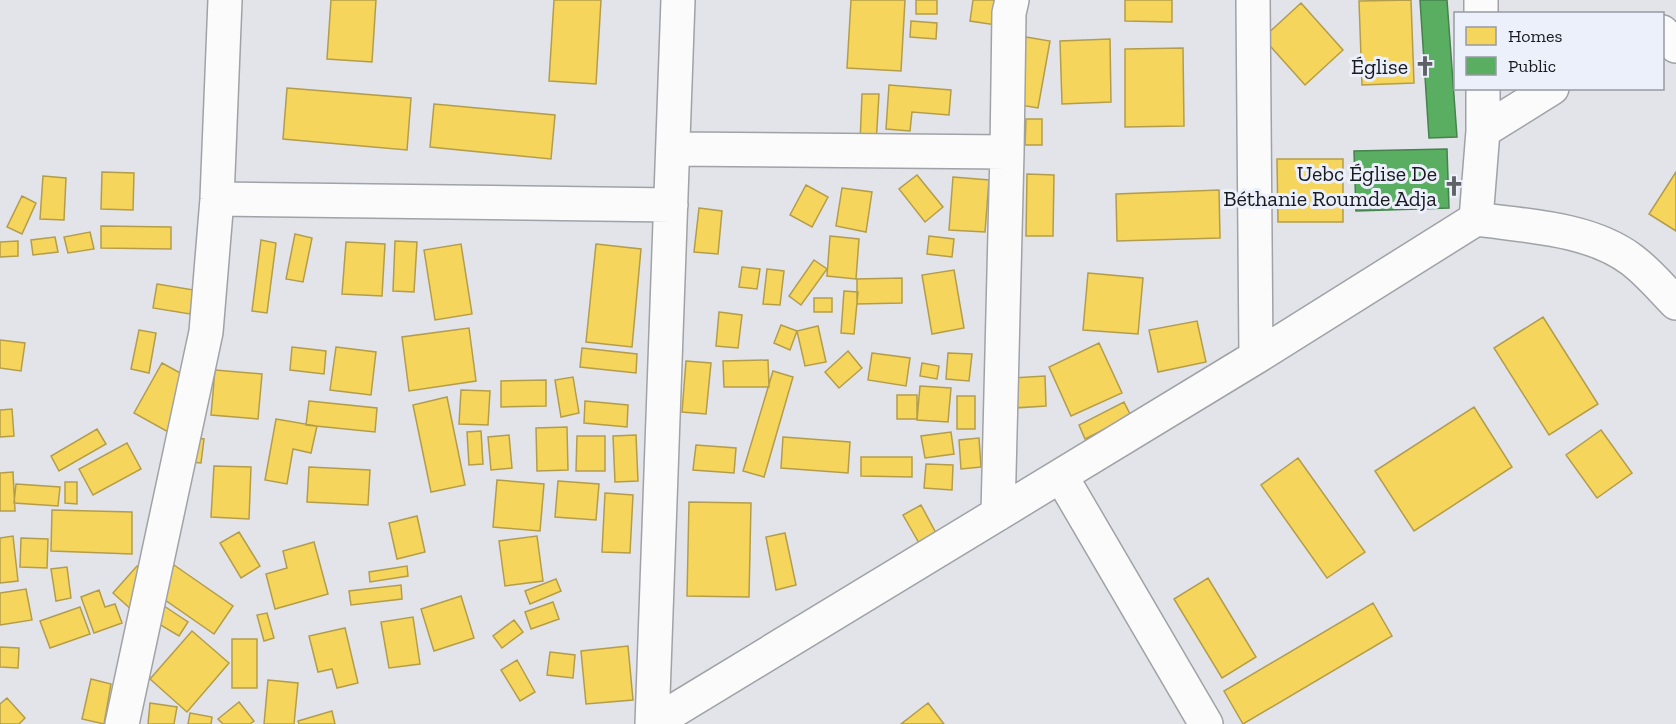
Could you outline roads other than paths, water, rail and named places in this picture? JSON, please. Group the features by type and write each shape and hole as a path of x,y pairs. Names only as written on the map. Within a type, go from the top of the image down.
{"street":[{"path":"122,724 206,332 217,199 225,0"},
{"path":"652,724 678,0"},
{"path":"998,514 1009,13 1012,0"},
{"path":"1253,0 1256,357"},
{"path":"1664,34 1676,46"},
{"path":"1476,219 1484,130 1483,90"},
{"path":"1484,130 1549,90"},
{"path":"673,149 1007,152"},
{"path":"217,199 671,205"},
{"path":"652,724 1256,357 1476,219 1560,231 1600,241 1632,260 1676,303"},
{"path":"1060,476 1206,724"}],"place":[{"name":"Église","path":"1425,66"},
{"name":"Uebc Église De Béthanie Roumde Adja","path":"1454,186"}]}
